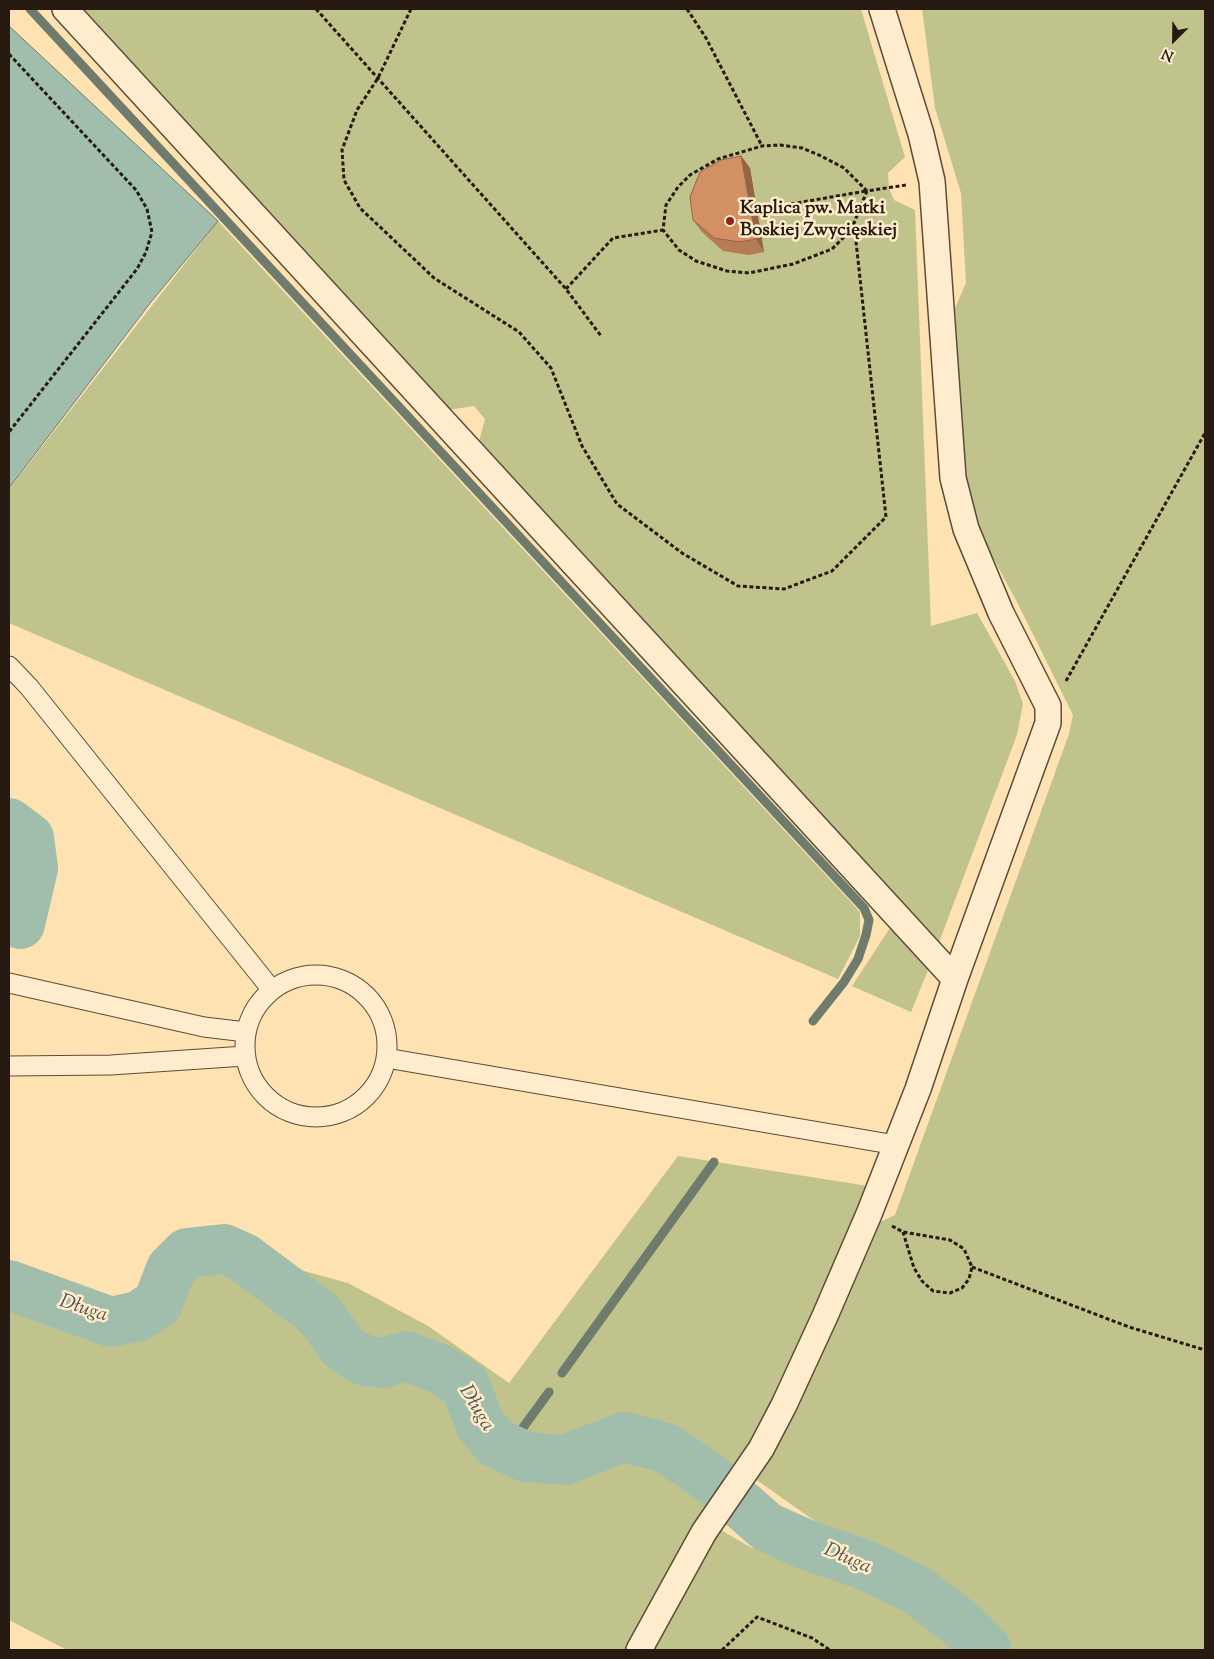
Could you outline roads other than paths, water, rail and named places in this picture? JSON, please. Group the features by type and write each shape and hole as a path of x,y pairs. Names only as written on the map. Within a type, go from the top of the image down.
{"street":[{"path":"65,9 955,979"},
{"path":"639,1650 704,1532 760,1449 784,1405 869,1214 918,1089 955,979 1048,723 1048,706 1000,613 966,529 953,478 932,181 921,134 882,9"},
{"path":"9,666 29,687 272,990"},
{"path":"305,975 329,976 351,984 370,999 382,1019 388,1042 385,1066 375,1087 359,1104 338,1114 314,1118 291,1114 270,1102 255,1084 246,1063 246,1032 250,1016 264,997 272,990 283,982 305,975"},
{"path":"9,983 204,1026 246,1032"},
{"path":"9,1066 111,1065 245,1056"},
{"path":"386,1058 896,1145"}],"waterway":[{"path":"30,9 864,908 869,920 858,959 844,982 813,1021"},
{"name":"Długa","path":"9,823 29,838 33,868 20,924"},
{"path":"562,1373 714,1162"},
{"name":"Długa","path":"9,1285 111,1322 139,1316 158,1303 171,1269 187,1253 224,1249 244,1258 319,1314 343,1347 364,1361 383,1363 406,1356 440,1369 465,1385 480,1424 496,1443 526,1457 564,1460 624,1437 666,1448 713,1480 767,1527 807,1545 865,1565 915,1589 960,1623 987,1650"},
{"path":"508,1448 549,1392"}],"place":[{"name":"Kaplica pw. Matki Boskiej Zwycięskiej","path":"730,221"}]}
